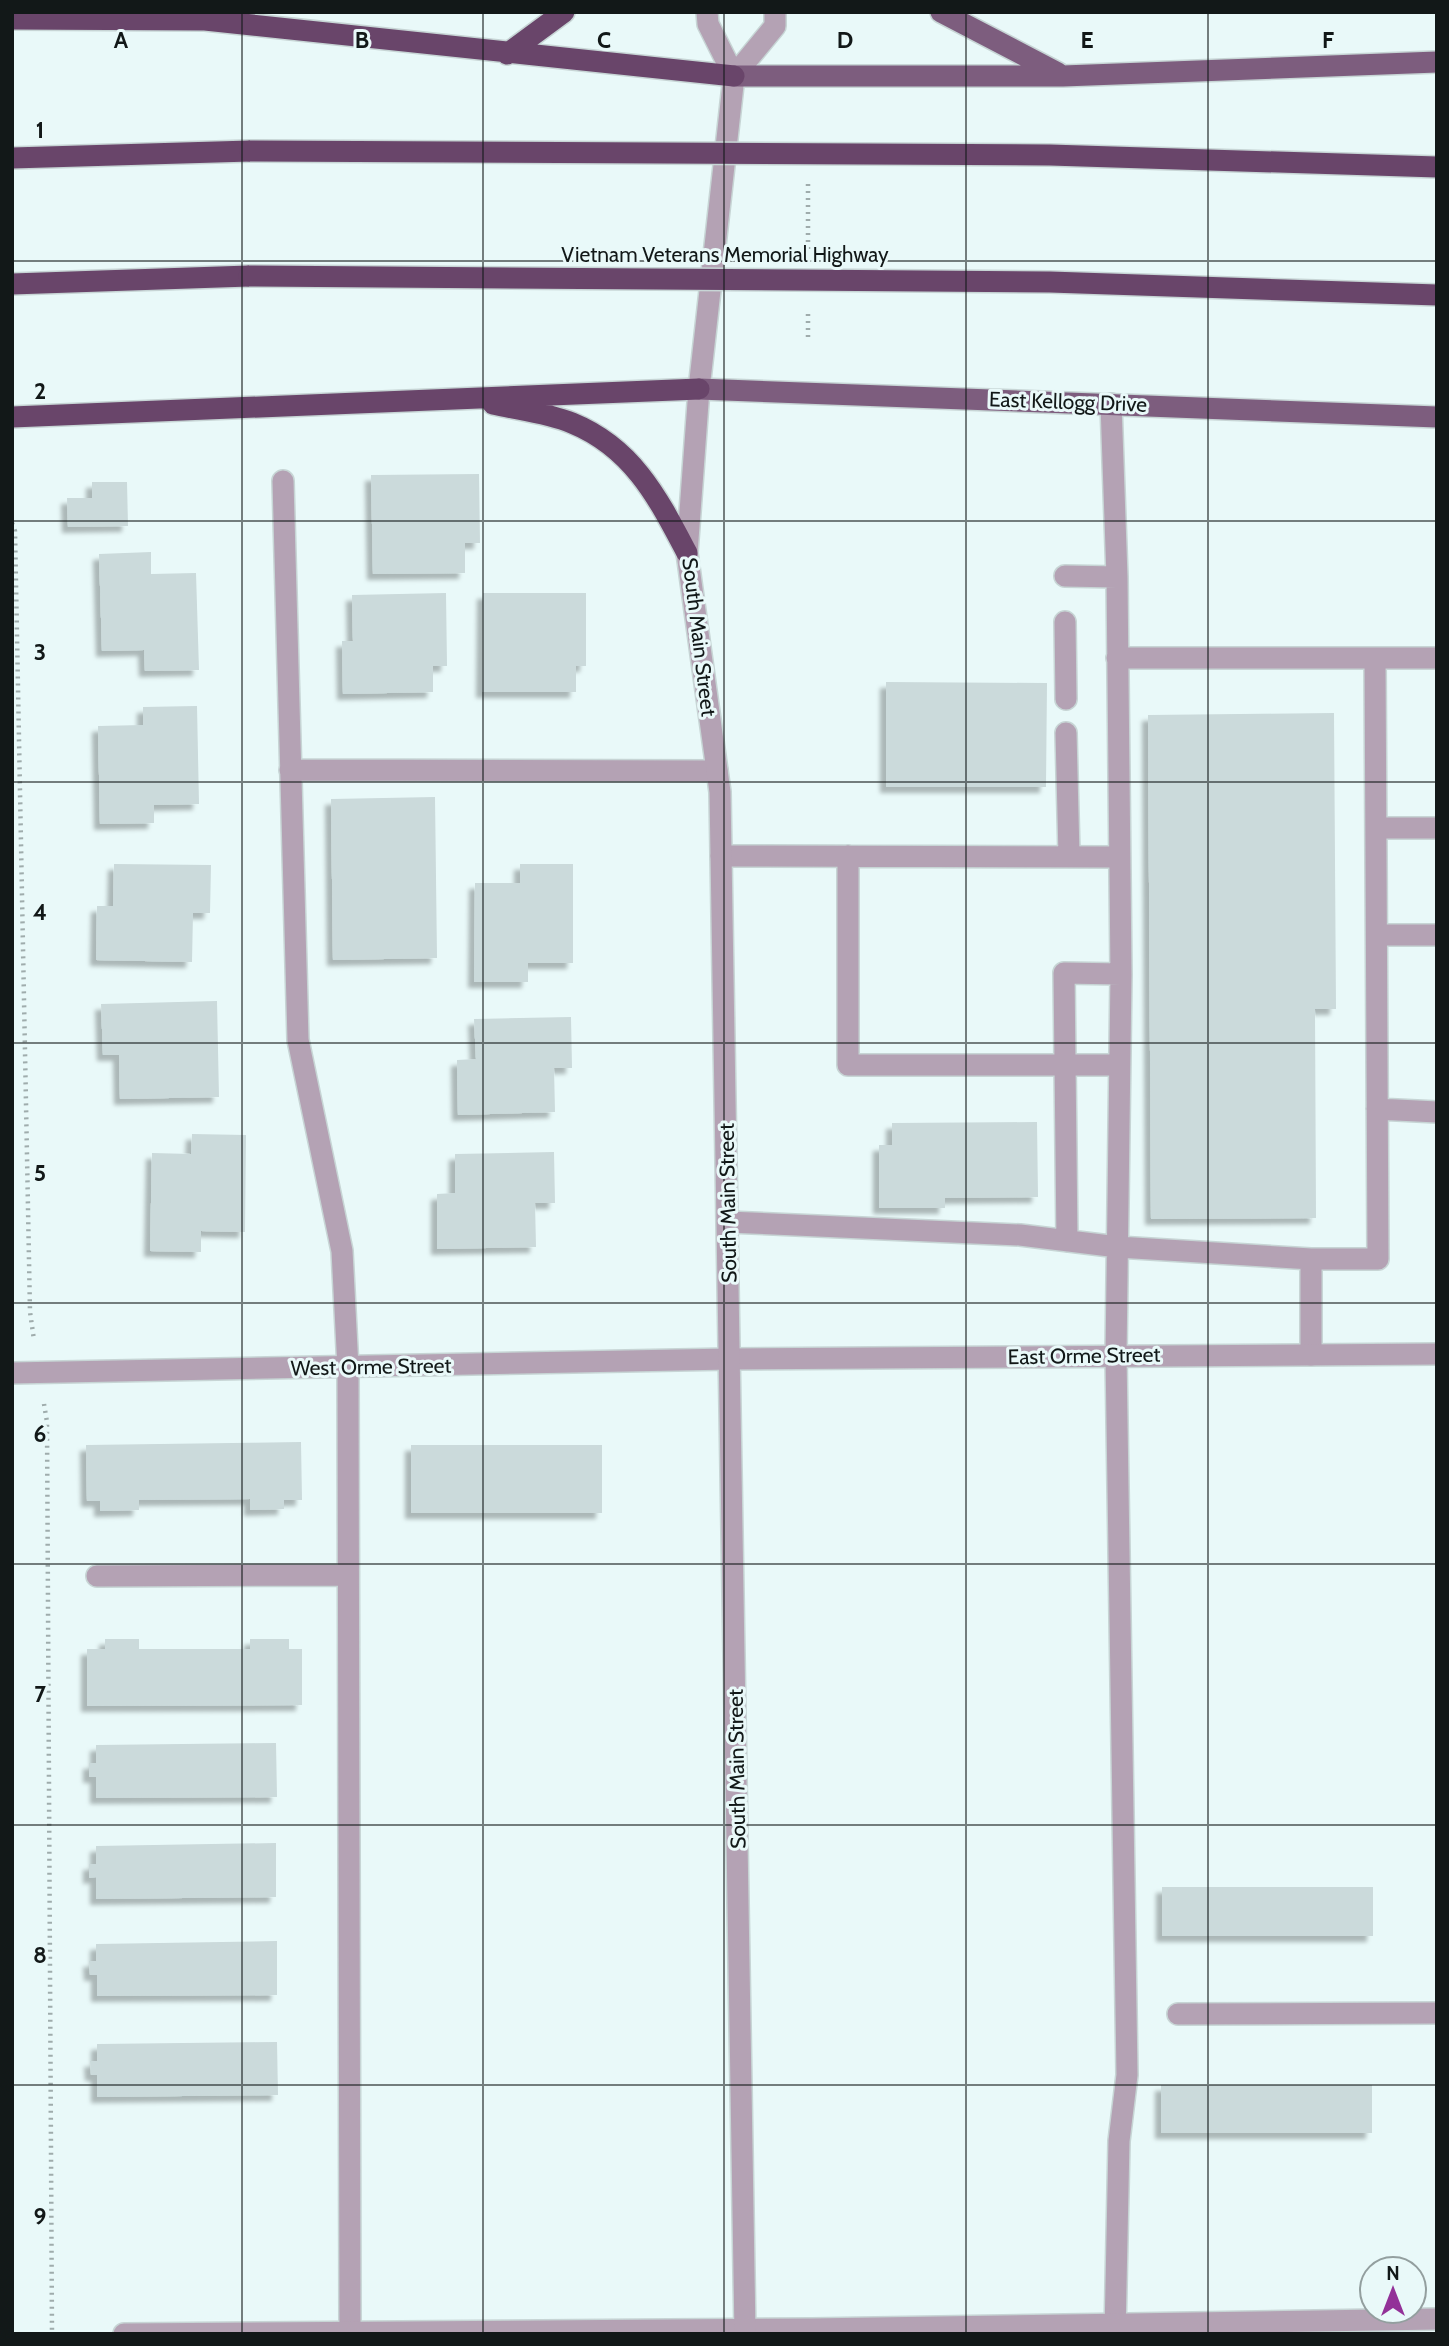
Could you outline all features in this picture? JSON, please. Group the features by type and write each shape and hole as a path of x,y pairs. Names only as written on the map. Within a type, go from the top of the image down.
{"highway":[{"path":"507,54 564,12"},
{"path":"12,19 205,20 734,76"},
{"path":"12,158 250,151 1036,155 1437,167"},
{"name":"Vietnam Veterans Memorial Highway","path":"12,284 249,276 994,282 1437,295"},
{"path":"12,417 699,389"},
{"path":"467,398 572,423 622,452 661,503 687,553"}],"main road":[{"path":"941,12 1063,76"},
{"path":"734,76 1063,76 1437,62"},
{"name":"East Kellogg Drive","path":"699,389 1437,416"}],"street":[{"path":"707,12 708,24 734,76 775,26 775,12"},
{"name":"South Main Street","path":"734,76 699,389 687,553 717,771 721,856 745,2332"},
{"path":"1111,404 1117,577 1121,974 1116,1356 1127,2076 1119,2141 1115,2329"},
{"path":"283,481 298,1040 342,1251 348,1368 350,2333"},
{"path":"1065,576 1117,577"},
{"path":"1065,633 1073,701"},
{"path":"1117,658 1437,658"},
{"path":"728,1222 1020,1235 1118,1247 1311,1259 1378,1259 1375,658"},
{"path":"1069,855 1067,776 1073,733"},
{"path":"290,770 717,771"},
{"path":"1376,828 1437,828"},
{"path":"721,856 1118,857"},
{"path":"848,856 848,1065 1119,1065"},
{"path":"1377,935 1437,935"},
{"path":"1067,1241 1064,973 1121,974"},
{"path":"1377,1109 1437,1112"},
{"path":"1311,1259 1311,1355"},
{"name":"East Orme Street","path":"730,1359 1437,1354"},
{"name":"West Orme Street","path":"12,1373 730,1359"},
{"path":"97,1576 348,1574"},
{"path":"1178,2014 1437,2013"},
{"path":"124,2334 1115,2329 1437,2319"}],"path":[{"path":"808,178 808,260"},
{"path":"808,301 808,342"},
{"path":"12,523 15,544 30,1312 47,1422 52,2334"}],"building":[{"path":"479,474 480,543 465,543 465,573 373,574 371,475"},
{"path":"92,482 127,482 128,526 68,527 67,498 92,498"},
{"path":"151,552 151,574 196,573 199,670 145,671 144,650 102,651 99,554"},
{"path":"446,593 447,666 433,666 433,692 343,694 342,641 353,641 352,595"},
{"path":"483,593 586,593 586,666 576,666 576,692 482,692"},
{"path":"886,682 1047,683 1046,787 886,787"},
{"path":"197,706 199,804 154,805 154,823 100,824 98,726 143,725 143,707"},
{"path":"1334,713 1336,1009 1315,1009 1316,1218 1151,1219 1148,715"},
{"path":"435,797 437,958 333,960 331,799"},
{"path":"114,864 211,865 210,913 193,913 192,962 96,960 97,906 113,906"},
{"path":"520,864 573,864 573,963 528,963 528,982 474,982 475,883 520,883"},
{"path":"217,1001 219,1097 120,1099 119,1055 103,1055 101,1004"},
{"path":"571,1017 572,1068 554,1068 555,1112 458,1115 457,1060 476,1059 474,1019"},
{"path":"1037,1122 1038,1197 945,1198 945,1208 879,1208 879,1145 892,1145 892,1123"},
{"path":"192,1134 246,1135 245,1232 201,1231 201,1252 150,1251 152,1153 191,1154"},
{"path":"554,1152 555,1203 535,1203 536,1247 437,1249 437,1194 455,1193 455,1154"},
{"path":"301,1442 302,1500 284,1500 284,1509 250,1510 250,1499 139,1500 139,1510 100,1511 100,1501 87,1501 86,1445"},
{"path":"411,1445 602,1445 602,1513 411,1513"},
{"path":"105,1639 139,1639 139,1649 250,1649 250,1639 289,1639 289,1649 302,1649 302,1705 87,1706 87,1649 105,1649"},
{"path":"276,1743 277,1797 96,1798 96,1777 89,1777 89,1763 96,1763 96,1745"},
{"path":"276,1843 276,1897 96,1899 96,1877 89,1878 89,1864 96,1864 96,1846"},
{"path":"1162,1887 1373,1887 1373,1936 1162,1936"},
{"path":"277,1941 277,1995 97,1996 97,1975 90,1975 89,1961 96,1961 96,1944"},
{"path":"277,2042 278,2095 97,2097 97,2075 91,2075 90,2061 97,2061 97,2044"},
{"path":"1161,2085 1372,2085 1372,2133 1161,2133"}]}
